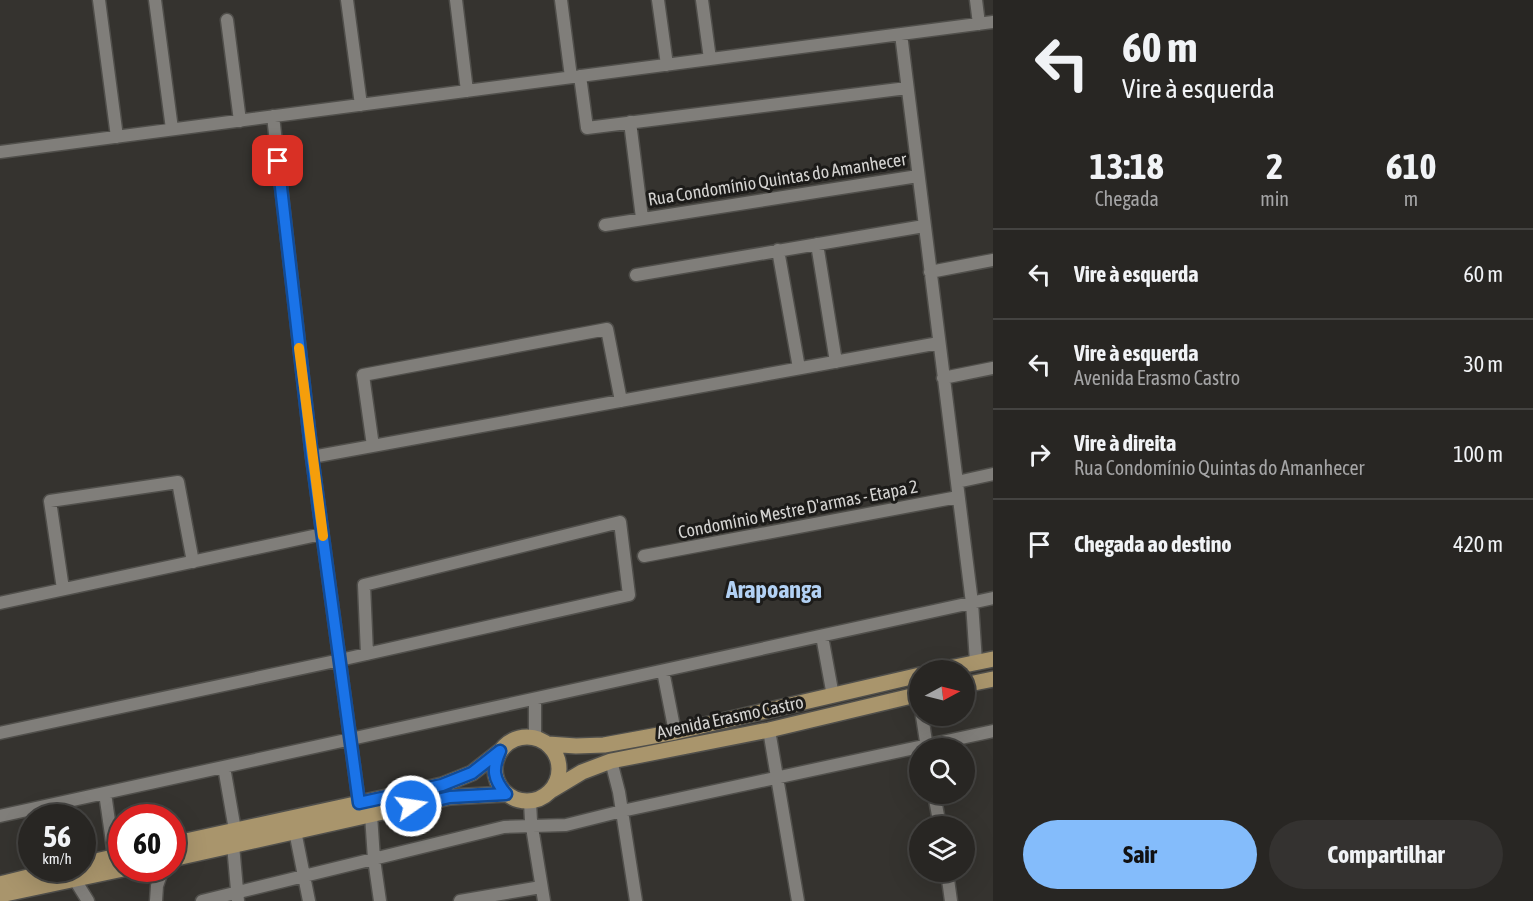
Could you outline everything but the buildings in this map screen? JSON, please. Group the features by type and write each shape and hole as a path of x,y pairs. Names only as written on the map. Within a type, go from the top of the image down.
{"main road":[{"path":"976,662 993,659"},
{"name":"Avenida Erasmo Castro","path":"541,740 576,746 604,744 675,732 909,678"},
{"path":"975,683 993,679"},
{"name":"Avenida Erasmo Castro","path":"552,790 582,772 611,761 770,730 909,698"},
{"path":"186,854 234,838 359,803 442,785 472,773 507,743 525,736 541,740 556,754 560,766 558,778 552,790 542,798 530,802 513,799 506,794 495,774 495,762 500,751"},
{"path":"186,843 296,831 450,797 506,794"},
{"path":"0,884 18,880"},
{"path":"0,895 65,882"}],"street":[{"path":"99,0 117,137"},
{"path":"155,0 172,129"},
{"path":"347,0 361,105"},
{"path":"456,0 467,91"},
{"path":"561,0 587,128 907,88"},
{"path":"658,0 667,65"},
{"path":"702,0 710,59"},
{"path":"976,0 979,24"},
{"path":"228,20 240,121"},
{"path":"0,152 993,22"},
{"path":"901,34 972,603 976,662"},
{"path":"273,116 312,457 359,803"},
{"name":"Rua Condomínio Quintas do Amanhecer","path":"630,122 642,218"},
{"name":"Rua Condomínio Quintas do Amanhecer","path":"605,225 918,176"},
{"path":"636,275 924,226"},
{"path":"817,244 836,362"},
{"path":"778,250 799,368"},
{"path":"930,272 993,260"},
{"path":"373,446 363,375 607,329 621,401"},
{"path":"312,457 939,343"},
{"path":"944,378 993,368"},
{"path":"957,482 993,474"},
{"path":"63,590 50,501 178,482 193,562"},
{"name":"Condomínio Mestre D'armas - Etapa 2","path":"644,556 958,497"},
{"path":"0,733 340,660 367,654 628,595 620,522 364,585 367,654"},
{"path":"0,603 322,534"},
{"path":"0,816 993,598"},
{"path":"822,636 833,696"},
{"path":"663,671 675,732"},
{"path":"535,699 541,740"},
{"path":"770,730 798,901"},
{"path":"964,738 993,731"},
{"path":"202,901 238,897 304,876 504,827 566,825 777,777 909,751"},
{"path":"611,761 619,792 636,901"},
{"path":"224,767 234,838 238,897"},
{"path":"105,793 108,808"},
{"path":"530,802 544,901"},
{"path":"371,815 380,901"},
{"path":"296,831 309,901"},
{"path":"76,882 88,901"},
{"path":"156,901 159,882"},
{"path":"948,882 951,901"},
{"path":"460,901 541,887"}],"slow traffic":[{"path":"299,348 323,536"}],"district":[{"name":"Arapoanga","path":"774,589"}],"route":[{"path":"278,161 312,457 359,803 442,785 472,773 500,751 495,762 495,774 506,794 450,797 411,806"}]}
